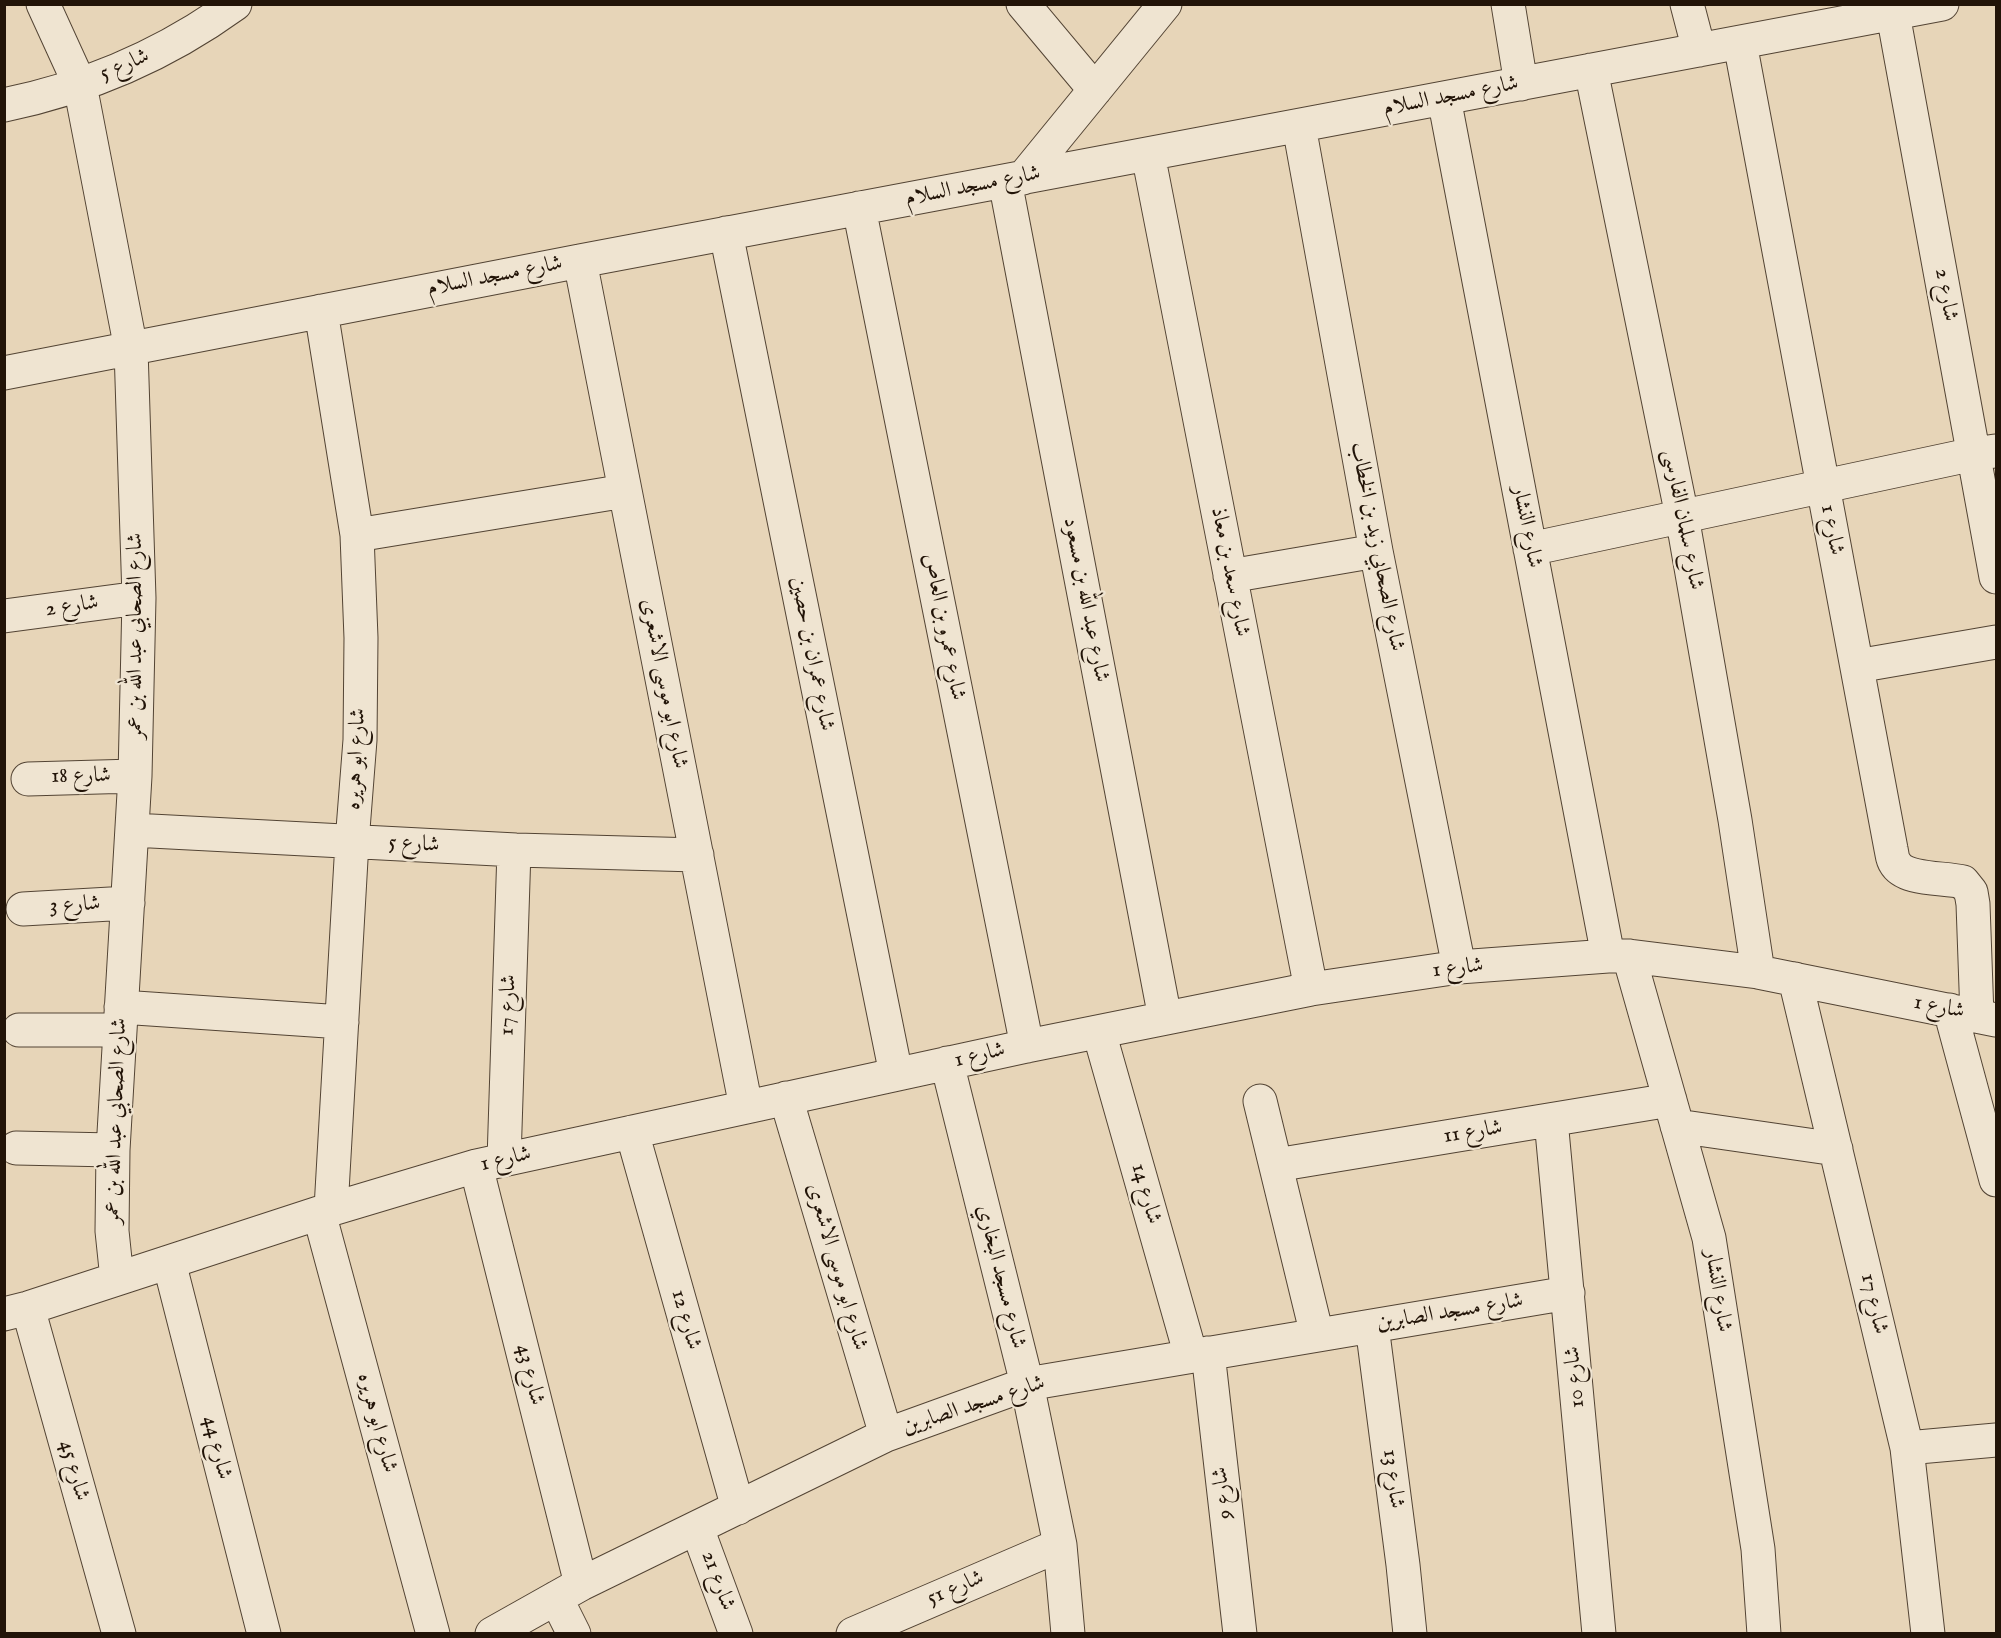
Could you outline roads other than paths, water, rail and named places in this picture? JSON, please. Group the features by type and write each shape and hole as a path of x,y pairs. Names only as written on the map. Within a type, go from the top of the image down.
{"street":[{"name":"شارع الصحابي عبد الله بن عمر","path":"43,4 80,85 130,348 139,598 135,776 113,1150 112,1231 117,1279"},
{"name":"شارع 5","path":"4,105 80,85 147,58 209,23 235,4"},
{"path":"1023,4 1095,90"},
{"path":"1014,179 1095,90 1165,4"},
{"path":"1508,4 1521,84"},
{"path":"1687,4 1699,50"},
{"name":"شارع مسجد السلام","path":"4,373 726,233 1942,4"},
{"name":"شارع 2","path":"1893,14 1985,452 1996,577"},
{"name":"شارع 1","path":"16,1311 325,1211 490,1163 1027,1046 1311,989 1460,967 1619,956 1758,972 1974,1015 1971,892 1963,882 1903,872 1894,862 1740,42"},
{"name":"شارع سلمان الفارسى","path":"1591,70 1682,516 1734,808 1758,972"},
{"name":"شارع النشار","path":"1444,98 1530,549 1619,956 1673,1113 1709,1238 1758,1549 1764,1634"},
{"name":"شارع الصحابي زيد بن الخطاب","path":"1299,126 1376,551 1460,967"},
{"name":"شارع سعد بن معاذ","path":"1148,154 1311,989"},
{"name":"شارع عبد الله بن مسعود","path":"1014,179 1165,1018"},
{"name":"شارع عمرو بن العاص","path":"859,208 1027,1046"},
{"name":"شارع عمران بن حصين","path":"726,233 896,1074"},
{"name":"شارع ابو موسى الاشعرى","path":"580,261 746,1107"},
{"name":"شارع ابو هريره","path":"321,311 357,536 361,638 360,740 342,1022 325,1211 433,1634"},
{"name":"شارع 1","path":"1530,549 1985,452"},
{"path":"357,536 625,491"},
{"path":"1230,576 1376,551"},
{"name":"شارع 2","path":"4,616 139,598"},
{"path":"1857,666 1996,642"},
{"name":"شارع 18","path":"28,779 135,776"},
{"name":"شارع 5","path":"132,831 514,850 697,855"},
{"name":"شارع 17","path":"490,1163 514,850"},
{"name":"شارع 3","path":"23,909 128,903"},
{"name":"شارع 17","path":"1795,979 1907,1448 1928,1634"},
{"path":"1974,1015 1996,1180"},
{"path":"19,1030 121,1018 342,1022"},
{"name":"شارع 14","path":"1099,1032 1199,1355"},
{"name":"شارع مسجد البخاري","path":"947,1063 1027,1384 1060,1545 1068,1634"},
{"name":"شارع ابو موسى الاشعرى","path":"786,1098 886,1436"},
{"path":"1260,1101 1317,1335"},
{"name":"شارع 11","path":"1276,1165 1551,1120 1673,1113 1836,1149"},
{"name":"شارع 10","path":"1551,1120 1599,1634"},
{"name":"شارع 12","path":"632,1132 738,1508"},
{"path":"16,1148 113,1150"},
{"name":"شارع 43","path":"490,1163 569,1591 574,1634"},
{"name":"شارع 44","path":"169,1262 264,1634"},
{"name":"شارع مسجد الصابرين","path":"492,1634 569,1591 886,1436 1027,1384 1568,1293"},
{"name":"شارع 45","path":"16,1311 118,1634"},
{"name":"شارع 13","path":"1372,1326 1410,1634"},
{"name":"شارع 9","path":"1199,1355 1240,1634"},
{"path":"1907,1448 1996,1440"},
{"name":"شارع 21","path":"697,1528 736,1634"},
{"name":"شارع 51","path":"853,1634 1060,1545"}]}
